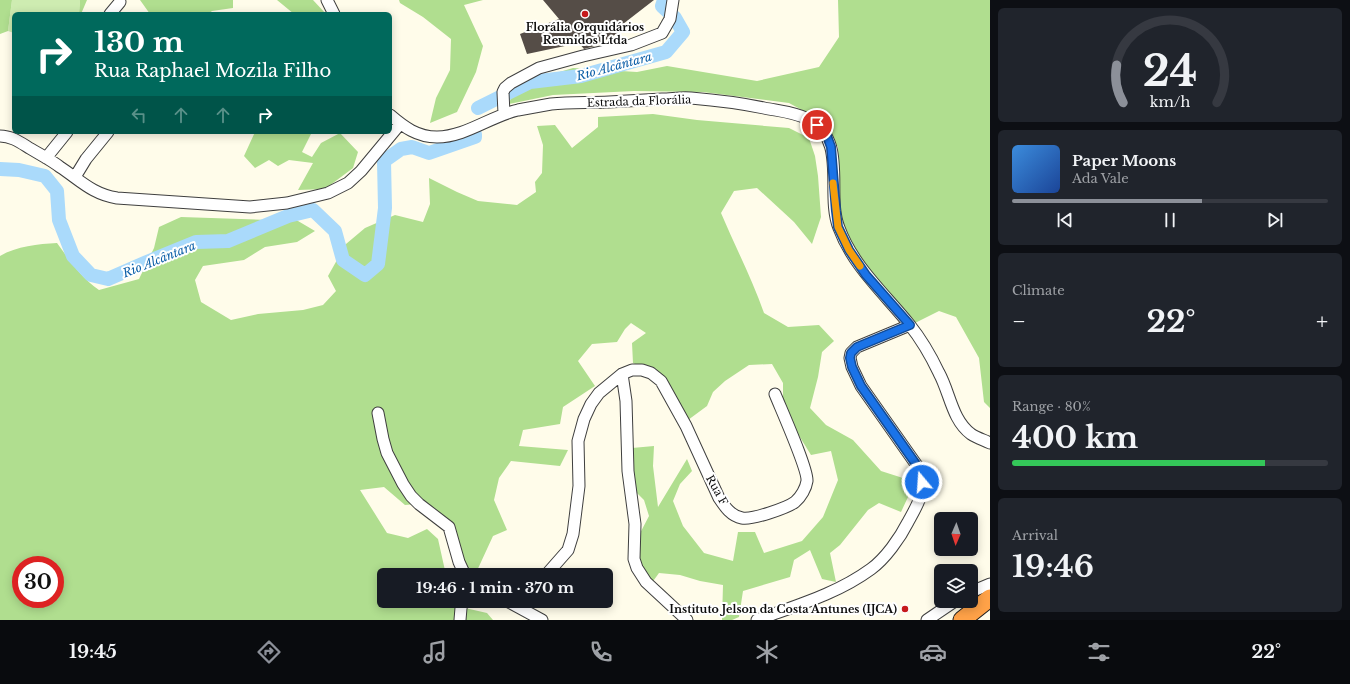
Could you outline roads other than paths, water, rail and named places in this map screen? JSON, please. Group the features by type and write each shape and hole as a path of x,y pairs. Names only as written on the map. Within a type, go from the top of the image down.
{"highway":[{"path":"962,620 989,590"},
{"path":"978,620 990,610"}],"street":[{"path":"327,0 333,12"},
{"path":"504,114 503,92 511,83 539,68 631,45 662,33 670,19 673,0"},
{"path":"112,12 120,2"},
{"name":"Estrada da Florália","path":"392,117 410,131 421,136 438,137 453,134 504,114 552,104 689,98 745,104 794,113 808,119 817,125 827,136 831,147 838,227 849,250 866,275 910,325 925,346 941,375 951,404 958,418 966,429 973,436 990,443"},
{"path":"392,134 400,124"},
{"path":"46,158 65,134"},
{"path":"75,177 86,159 106,134"},
{"path":"0,136 6,136 18,141 75,177 93,191 105,196 250,207 287,203 328,193 348,183 361,171 392,134"},
{"path":"756,620 811,600 843,586 871,569 894,546 920,500 922,482 918,467 861,386 852,367 850,358 851,353 857,347 910,325"},
{"name":"Rua F","path":"552,568 568,550 573,534 579,486 578,441 584,419 591,404 599,393 622,374 632,370 642,370 650,373 660,381 686,426 719,498 726,508 733,514 742,518 759,516 794,502 804,491 807,481 807,475 776,394"},
{"path":"622,374 626,401 628,471 635,524 634,559 637,568 646,582 687,620"},
{"path":"378,413 382,439 387,453 403,484 411,496 419,504 449,527 462,568"},
{"path":"978,591 989,590"},
{"path":"460,620 461,608"},
{"path":"523,608 542,620"},
{"path":"927,620 945,608"}],"waterway":[{"name":"Rio Alcântara","path":"478,108 530,82 581,76 666,52 683,32 675,18 662,6 664,0"},
{"name":"Rio Alcântara","path":"0,169 19,170 45,176 57,191 59,220 73,256 91,275 108,279 196,242 228,241 288,216 313,210 335,231 343,260 365,275 378,264 385,208 384,161 401,149 412,147 429,153 475,137 475,134"}],"place":[{"name":"Florália Orquidários Reunidos Ltda","path":"585,14"},
{"name":"Instituto Jelson da Costa Antunes (IJCA)","path":"905,609"}]}
